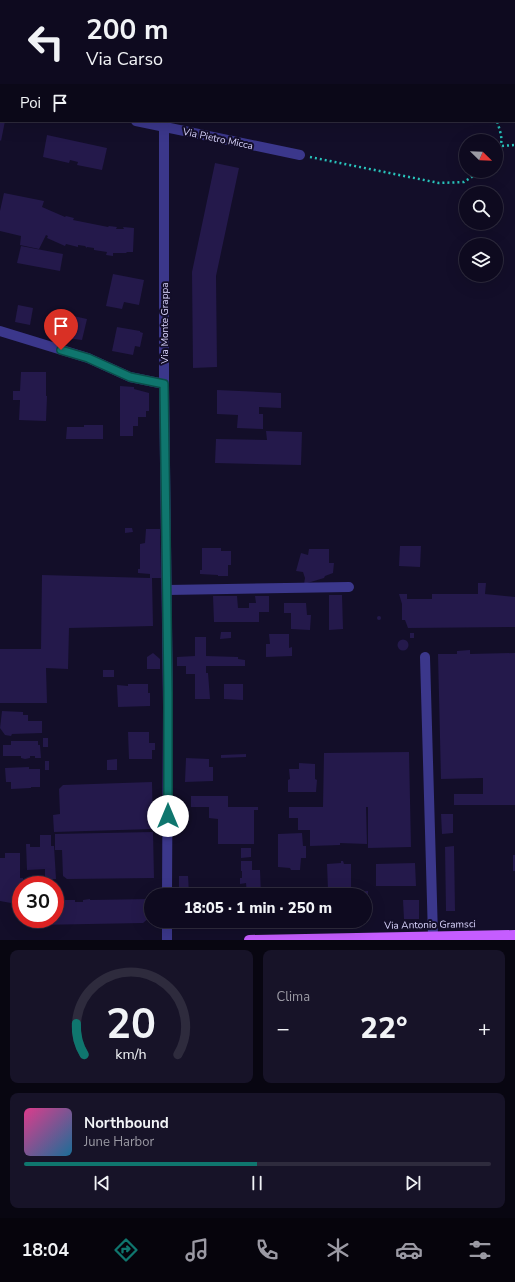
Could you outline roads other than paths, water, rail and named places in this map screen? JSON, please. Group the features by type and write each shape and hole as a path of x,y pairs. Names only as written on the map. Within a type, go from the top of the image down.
{"main road":[{"name":"Via Antonio Gramsci","path":"249,940 433,936 467,938 515,935"}],"street":[{"name":"Via Pietro Micca","path":"141,122 300,155"},
{"name":"Via Monte Grappa","path":"164,127 164,384 168,706 167,888"},
{"path":"0,331 88,358 130,377 164,384"},
{"path":"167,590 349,587"},
{"path":"425,657 433,936"},
{"path":"167,928 167,940"}]}
